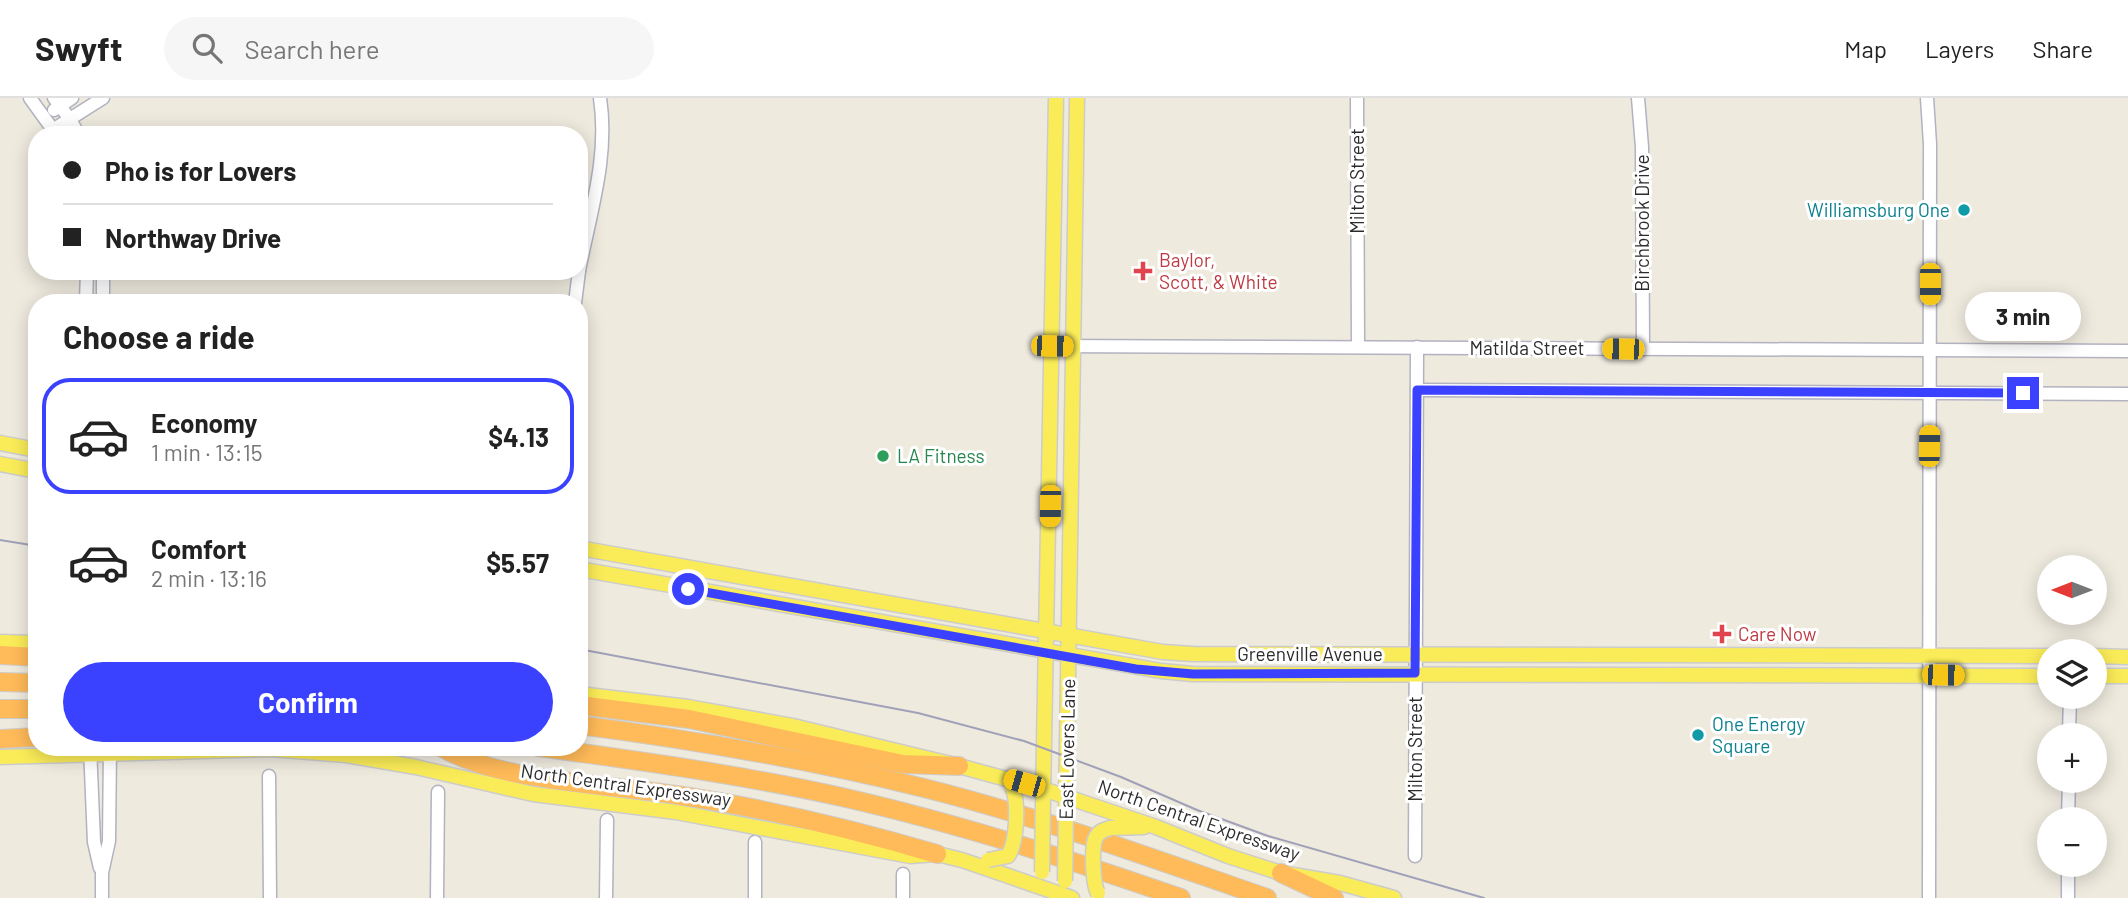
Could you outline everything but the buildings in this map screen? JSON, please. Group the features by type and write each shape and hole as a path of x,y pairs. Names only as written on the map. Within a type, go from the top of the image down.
{"highway":[{"path":"0,655 28,657"},
{"path":"0,682 28,683"},
{"path":"588,706 689,719 904,764 959,766"},
{"path":"0,709 28,709"},
{"path":"588,726 788,758 924,788 1125,849 1268,898"},
{"path":"0,740 28,738"},
{"name":"North Central Expressway","path":"588,754 697,769 845,798 993,836 1181,898"},
{"path":"455,756 530,776 678,795 865,833 937,854"},
{"path":"1281,873 1334,898"}],"main road":[{"name":"East Lovers Lane","path":"1042,893 1056,98"},
{"name":"East Lovers Lane","path":"1066,893 1077,98"},
{"path":"1055,131 1077,130"},
{"path":"0,443 28,448"},
{"path":"0,464 28,469"},
{"name":"Greenville Avenue","path":"588,550 1163,652 2037,656"},
{"name":"Greenville Avenue","path":"588,571 1136,669 1193,674 2037,676"},
{"path":"0,642 28,643"},
{"path":"1635,654 1635,674"},
{"path":"1738,655 1738,674"},
{"path":"2107,656 2128,657"},
{"path":"2107,676 2128,676"},
{"name":"North Central Expressway","path":"588,695 688,707 793,726 996,775 1066,804 1156,827 1228,856 1281,873 1340,883 1394,898"},
{"name":"North Central Expressway","path":"0,757 28,754"},
{"name":"North Central Expressway","path":"352,756 416,767 533,794 676,812 910,856 937,854 981,862 1042,893 1066,893"},
{"path":"981,862 1008,856 1013,847 1016,801 1012,787 996,775"},
{"path":"1100,896 1094,885 1094,841 1100,832 1110,828 1156,827"}],"street":[{"path":"30,98 51,126"},
{"path":"45,117 57,102 72,98"},
{"path":"61,126 69,118 103,98"},
{"path":"588,228 601,166 603,123 600,98"},
{"name":"Milton Street","path":"1357,98 1358,347"},
{"name":"Birchbrook Drive","path":"1637,98 1642,147 1643,349"},
{"path":"1927,98 1930,144 1929,898"},
{"path":"57,102 74,126"},
{"name":"Matilda Street","path":"1052,346 2128,351"},
{"name":"Milton Street","path":"1415,856 1417,347"},
{"path":"1417,390 2128,394"},
{"path":"89,756 94,842 102,873"},
{"path":"102,898 102,873 109,841 110,756"},
{"path":"270,776 270,898"},
{"path":"438,792 438,898"},
{"path":"606,898 607,820"},
{"path":"755,842 755,898"},
{"path":"903,898 904,874"},
{"path":"2068,877 2068,898"}],"tram line":[{"path":"0,540 28,545"},
{"path":"588,651 918,713 1024,741 1268,836 1484,898"}],"place":[{"name":"Williamsburg One","path":"1964,210"},
{"name":"Baylor, Scott, & White","path":"1143,271"},
{"name":"LA Fitness","path":"883,456"},
{"name":"Care Now","path":"1722,634"},
{"name":"One Energy Square","path":"1698,735"}],"route":[{"path":"688,589 1136,669 1193,674 1415,673 1417,390 2023,393"}]}
